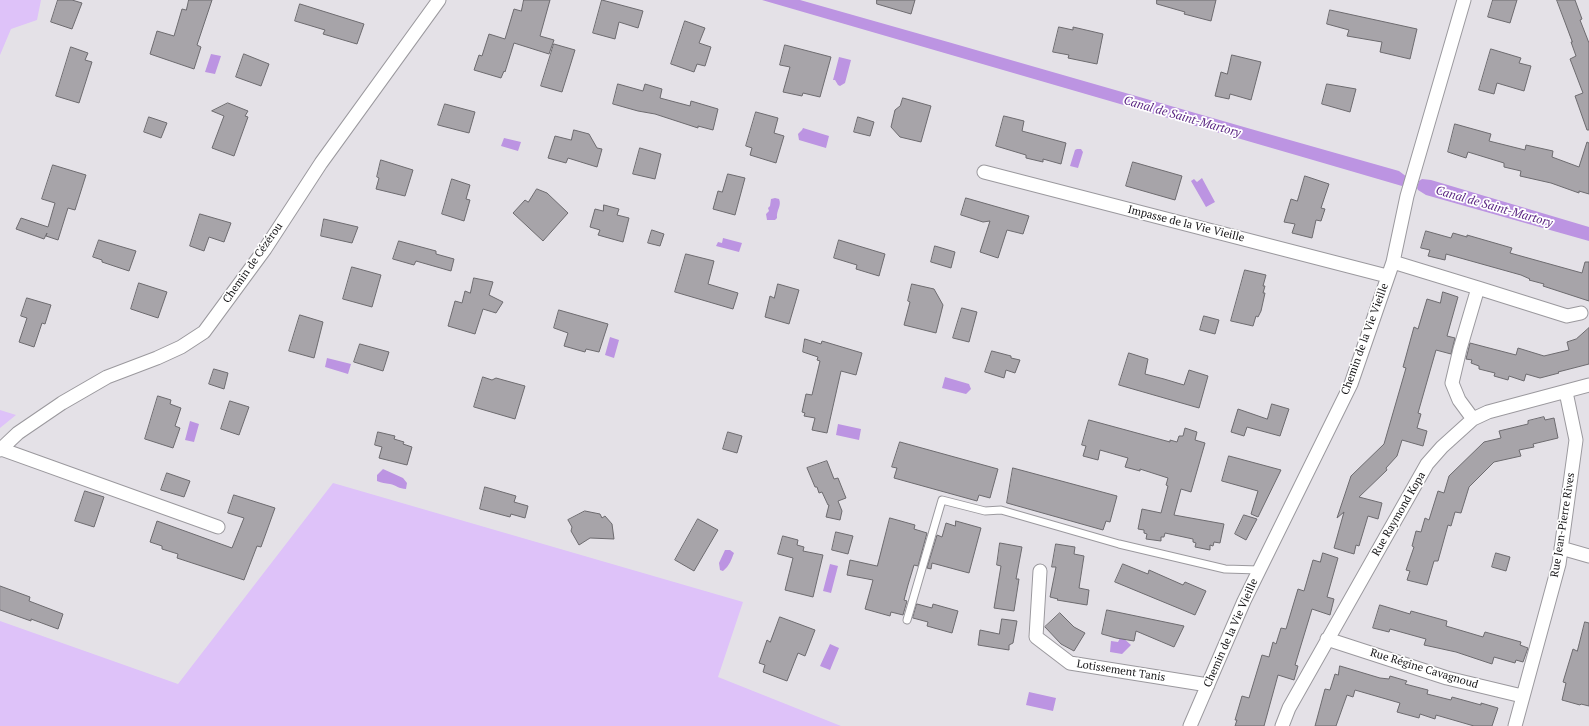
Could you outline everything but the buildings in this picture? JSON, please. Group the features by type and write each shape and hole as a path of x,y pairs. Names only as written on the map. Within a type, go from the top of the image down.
{"street":[{"name":"Chemin de Cézérou","path":"0,450 18,433 68,399 107,377 181,347 204,332 265,249 321,163 439,0"},
{"name":"Chemin de la Vie Vieille","path":"1190,726 1244,600 1351,384 1393,262 1411,183 1464,0"},
{"name":"Impasse de la Vie Vieille","path":"984,172 1387,276"},
{"path":"1393,262 1567,316 1581,313"},
{"path":"1473,419 1459,400 1452,383 1460,349 1478,288"},
{"name":"Rue Raymond Kopa","path":"1282,726 1289,708 1327,639 1428,464 1442,447 1473,419 1488,412 1589,386"},
{"name":"Rue Jean-Pierre Rives","path":"1515,726 1559,564 1576,440 1566,392"},
{"path":"0,450 218,527"},
{"path":"1561,548 1589,556"},
{"name":"Lotissement Tanis","path":"1040,571 1036,637 1070,663 1208,685"},
{"name":"Rue Régine Cavagnoud","path":"1327,639 1448,678 1522,696"}],"lane":[{"path":"907,620 942,500 985,512 1001,510 1119,544 1225,569 1259,570"}],"shaded area":[{"path":"0,0 41,0 37,20 11,29 0,55"},
{"path":"0,410 16,415 0,428"},
{"path":"333,483 743,602 718,677 841,726 0,726 0,621 178,684"}],"water":[{"name":"Canal de Saint-Martory","path":"762,0 800,0 950,42 1399,171 1407,177 1406,184 1402,186"},
{"path":"211,54 221,56 215,74 205,72"},
{"path":"839,57 851,60 845,83 840,86 835,80 833,80"},
{"path":"803,128 829,136 826,148 799,140 798,134"},
{"path":"504,138 521,142 518,151 501,146"},
{"path":"1081,149 1083,152 1078,168 1070,166 1075,150"},
{"path":"1202,178 1215,202 1206,207 1191,181 1194,179 1197,182"},
{"name":"Canal de Saint-Martory","path":"1422,179 1431,180 1589,227 1589,241 1426,195 1417,188 1419,181"},
{"path":"771,199 779,199 780,201 777,218 775,220 767,220 766,214 769,211 768,208 770,206"},
{"path":"723,238 742,243 739,252 716,246 718,242 722,243"},
{"path":"610,337 619,340 614,358 605,355"},
{"path":"327,358 351,364 348,374 325,367"},
{"path":"945,377 969,384 971,389 966,394 942,388"},
{"path":"190,421 199,424 194,442 185,440"},
{"path":"838,424 861,429 859,440 836,435"},
{"path":"383,469 403,478 407,483 406,489 377,481 377,475"},
{"path":"725,550 730,550 734,553 729,565 723,571 720,570 719,563"},
{"path":"830,564 838,566 831,593 823,591"},
{"path":"1121,636 1131,645 1122,654 1110,652 1111,641 1118,642"},
{"path":"830,644 839,648 830,670 820,666"},
{"path":"1029,692 1056,698 1053,711 1026,705"}]}
